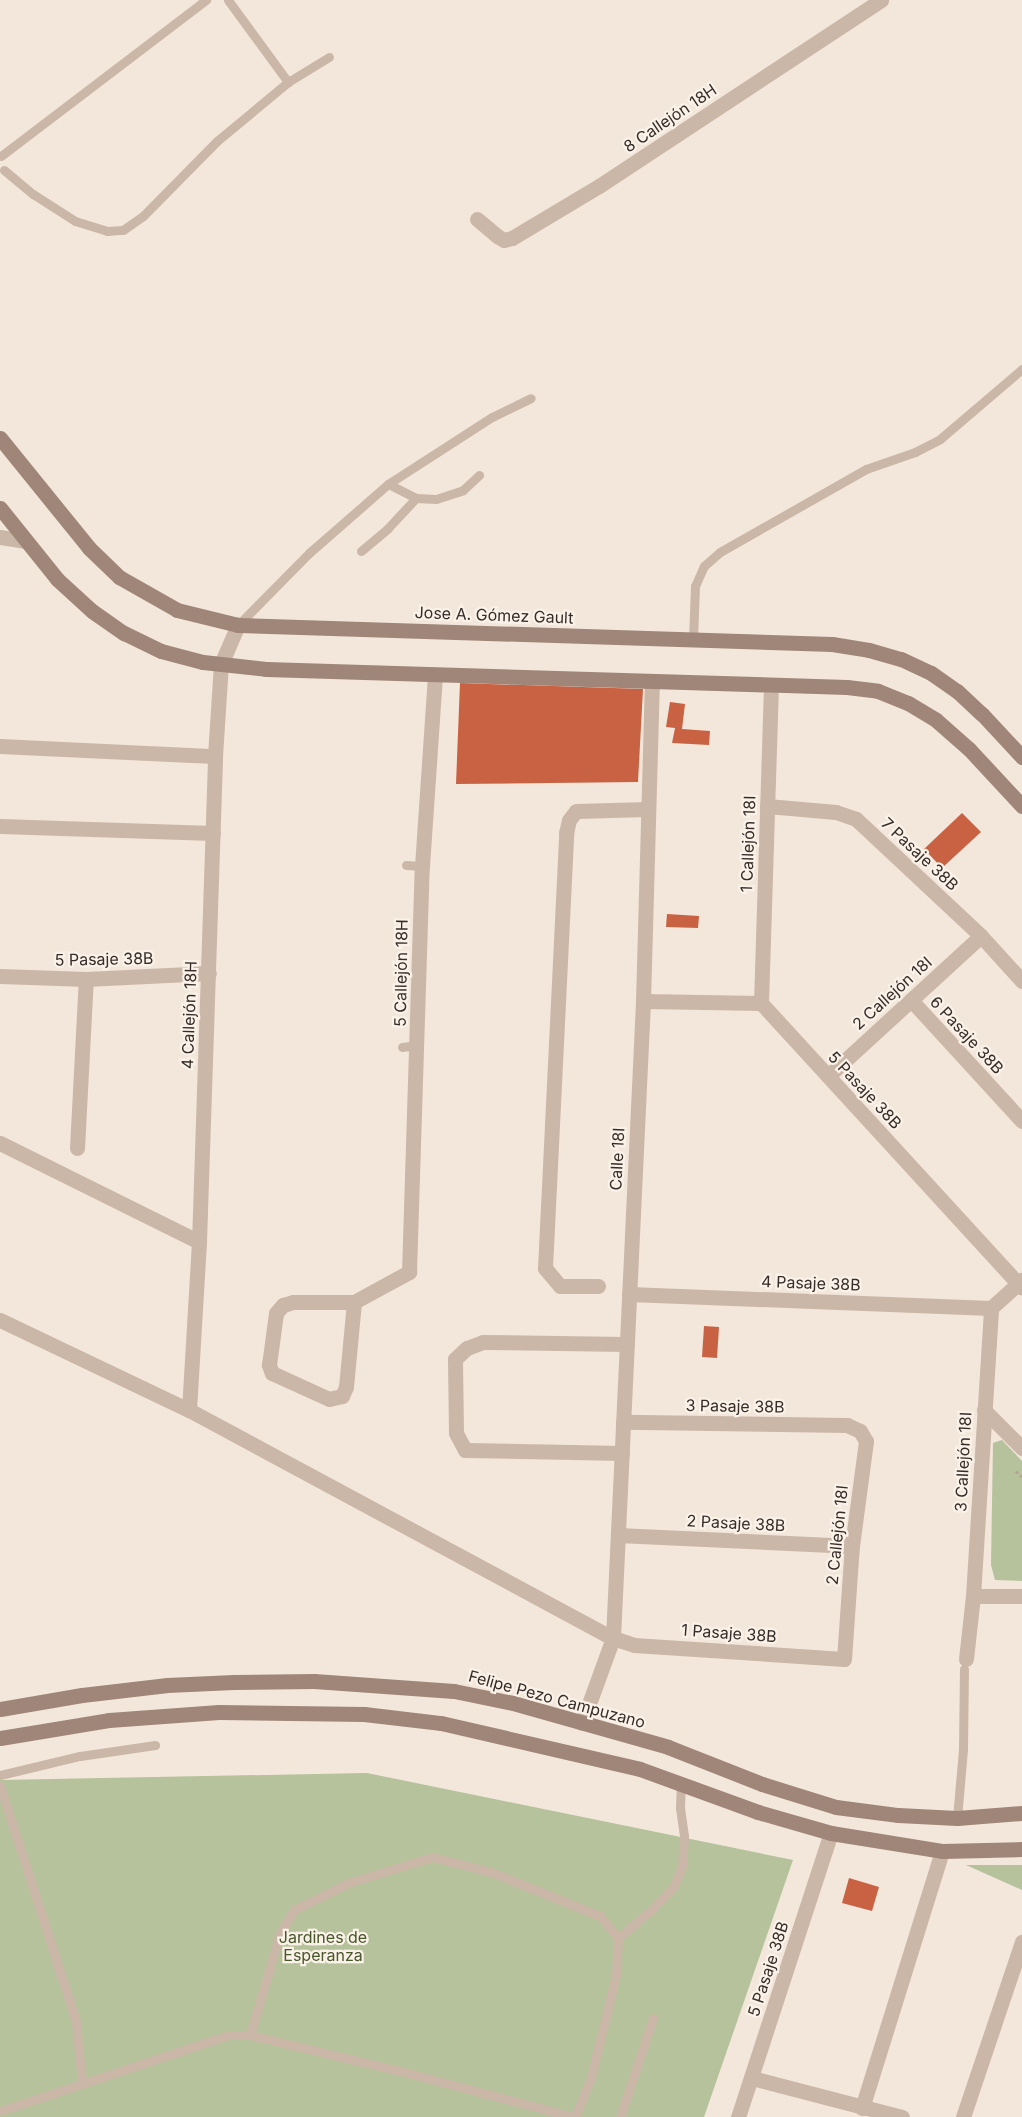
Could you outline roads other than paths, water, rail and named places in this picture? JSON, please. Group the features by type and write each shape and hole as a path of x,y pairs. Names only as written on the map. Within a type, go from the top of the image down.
{"main road":[{"name":"Jose A. Gómez Gault","path":"0,438 89,548 119,577 177,610 238,625 832,644 869,650 901,659 931,673 957,691 1022,757"},
{"path":"0,508 57,579 92,611 124,633 161,651 221,664 266,669 847,687 878,691 908,703 936,720 960,741 1022,806"},
{"name":"Felipe Pezo Campuzano","path":"0,1708 167,1684 314,1681 454,1691 513,1702 668,1747 762,1784 836,1807 898,1815 957,1818 1022,1813"},
{"path":"0,1738 109,1720 219,1712 364,1714 441,1724 521,1740 640,1769 681,1782 758,1812 831,1833 942,1851 1022,1849"}],"street":[{"name":"8 Callejón 18H","path":"477,219 496,236 504,240 513,238 599,186 881,0"},
{"path":"0,537 26,541"},
{"name":"4 Callejón 18H","path":"189,1410 199,1242 214,756 221,664 238,625"},
{"name":"5 Callejón 18H","path":"354,1302 409,1272 422,866 435,675"},
{"name":"Calle 18I","path":"582,1723 613,1638 643,1001 652,682"},
{"name":"1 Callejón 18I","path":"761,1003 771,686"},
{"path":"0,746 214,756"},
{"name":"7 Pasaje 38B","path":"767,806 836,812 856,819 981,936 1022,981"},
{"path":"598,1286 560,1286 545,1268 566,833 569,819 576,811 648,809"},
{"path":"0,826 213,833"},
{"name":"2 Callejón 18I","path":"828,1076 981,936"},
{"name":"5 Pasaje 38B","path":"0,976 86,979 208,974"},
{"path":"77,1148 86,979"},
{"name":"6 Pasaje 38B","path":"911,1000 1022,1121"},
{"path":"643,1001 761,1003"},
{"name":"5 Pasaje 38B","path":"761,1003 1021,1284"},
{"path":"0,1143 199,1242"},
{"path":"991,1308 1021,1284"},
{"name":"4 Pasaje 38B","path":"629,1294 991,1308"},
{"path":"292,1302 354,1302 346,1387 342,1396 328,1399 272,1372 269,1365 276,1313 283,1305 292,1302"},
{"name":"3 Callejón 18I","path":"965,1664 973,1596 991,1308"},
{"name":"1 Pasaje 38B","path":"0,1320 189,1410 613,1638 634,1645 844,1659"},
{"path":"622,1453 465,1450 456,1433 455,1359 467,1348 483,1342 627,1344"},
{"path":"984,1410 1022,1448"},
{"name":"3 Pasaje 38B","path":"623,1422 847,1425"},
{"name":"2 Callejón 18I","path":"844,1659 852,1546 866,1441 860,1431 847,1425"},
{"name":"2 Pasaje 38B","path":"618,1535 852,1546"},
{"path":"973,1596 1022,1596"},
{"name":"5 Pasaje 38B","path":"738,2117 831,1833"},
{"path":"862,2108 942,1851"},
{"path":"963,2117 1022,1942"},
{"path":"752,2078 902,2117"}],"lane":[{"path":"206,0 1,156 2,173 75,221 107,231 123,230 143,216 217,141 288,82 329,57"},
{"path":"228,0 288,82"},
{"path":"693,640 695,586 704,566 720,552 785,513 866,470 915,452 940,438 1022,369"},
{"path":"238,625 309,553 388,484 492,417 531,398"},
{"path":"388,484 416,498 436,499 464,490 478,475"},
{"path":"361,551 388,528 416,498"},
{"path":"406,865 422,866"},
{"path":"402,1047 417,1045"},
{"path":"957,1818 963,1749 965,1664"},
{"path":"0,1775 80,1756 155,1745"},
{"path":"618,1938 651,1910 674,1886 682,1866 684,1836 680,1808 681,1782"},
{"path":"0,1786 76,2022 82,2084"},
{"path":"0,2112 228,2035 250,2035 574,2117 591,2076 616,1975 618,1938 600,1916 491,1872 432,1857 348,1883 294,1910 280,1933 250,2035"},
{"path":"620,2117 652,2018"}],"park label":[{"name":"Jardines de Esperanza","path":"323,1946"}]}
